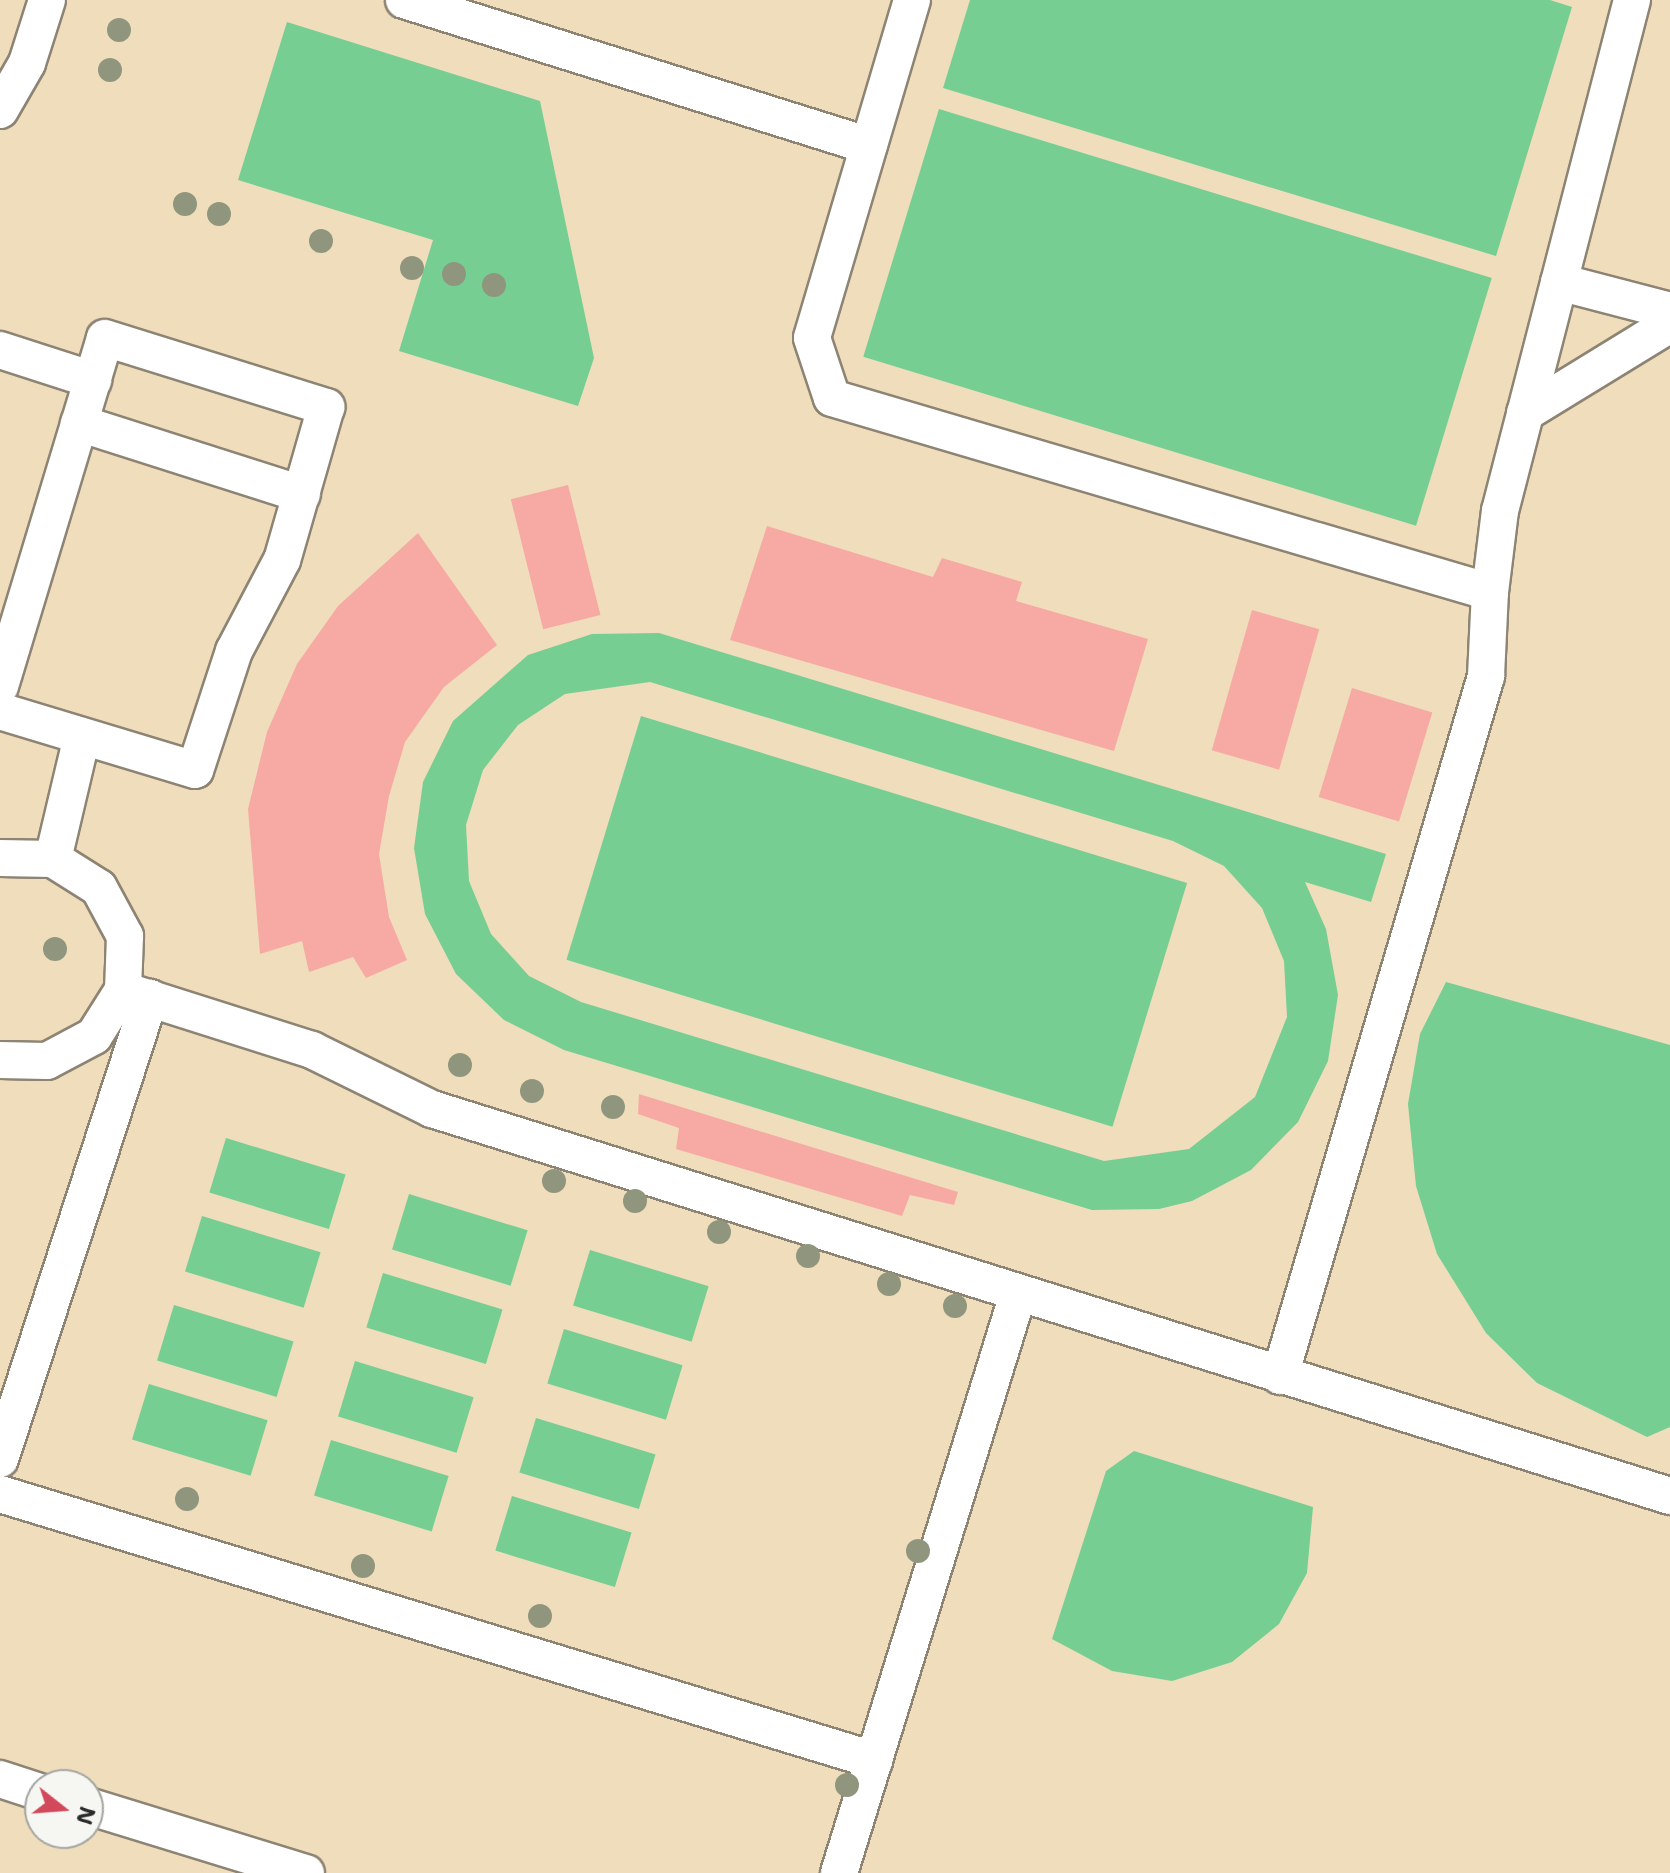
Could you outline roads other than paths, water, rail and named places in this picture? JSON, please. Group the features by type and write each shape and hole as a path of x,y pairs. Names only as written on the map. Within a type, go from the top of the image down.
{"lane":[{"path":"0,110 27,63 47,0"},
{"path":"404,0 869,146"},
{"path":"912,0 812,338 832,398 1490,592"},
{"path":"1280,1376 1486,676 1490,592 1500,511 1632,0"},
{"path":"1559,282 1670,311"},
{"path":"1525,413 1670,324"},
{"path":"0,686 105,338 326,407 282,560 234,651 195,770 0,711"},
{"path":"0,350 93,380"},
{"path":"79,423 302,494"},
{"path":"53,859 82,736"},
{"path":"0,858 53,859 99,888 118,924 136,994 0,1459"},
{"path":"136,994 312,1050 432,1109 1670,1496"},
{"path":"0,1060 47,1061 94,1036 136,994"},
{"path":"839,1873 1018,1294"},
{"path":"0,1494 874,1760"},
{"path":"0,1779 24,1787"},
{"path":"104,1811 306,1873"}]}
